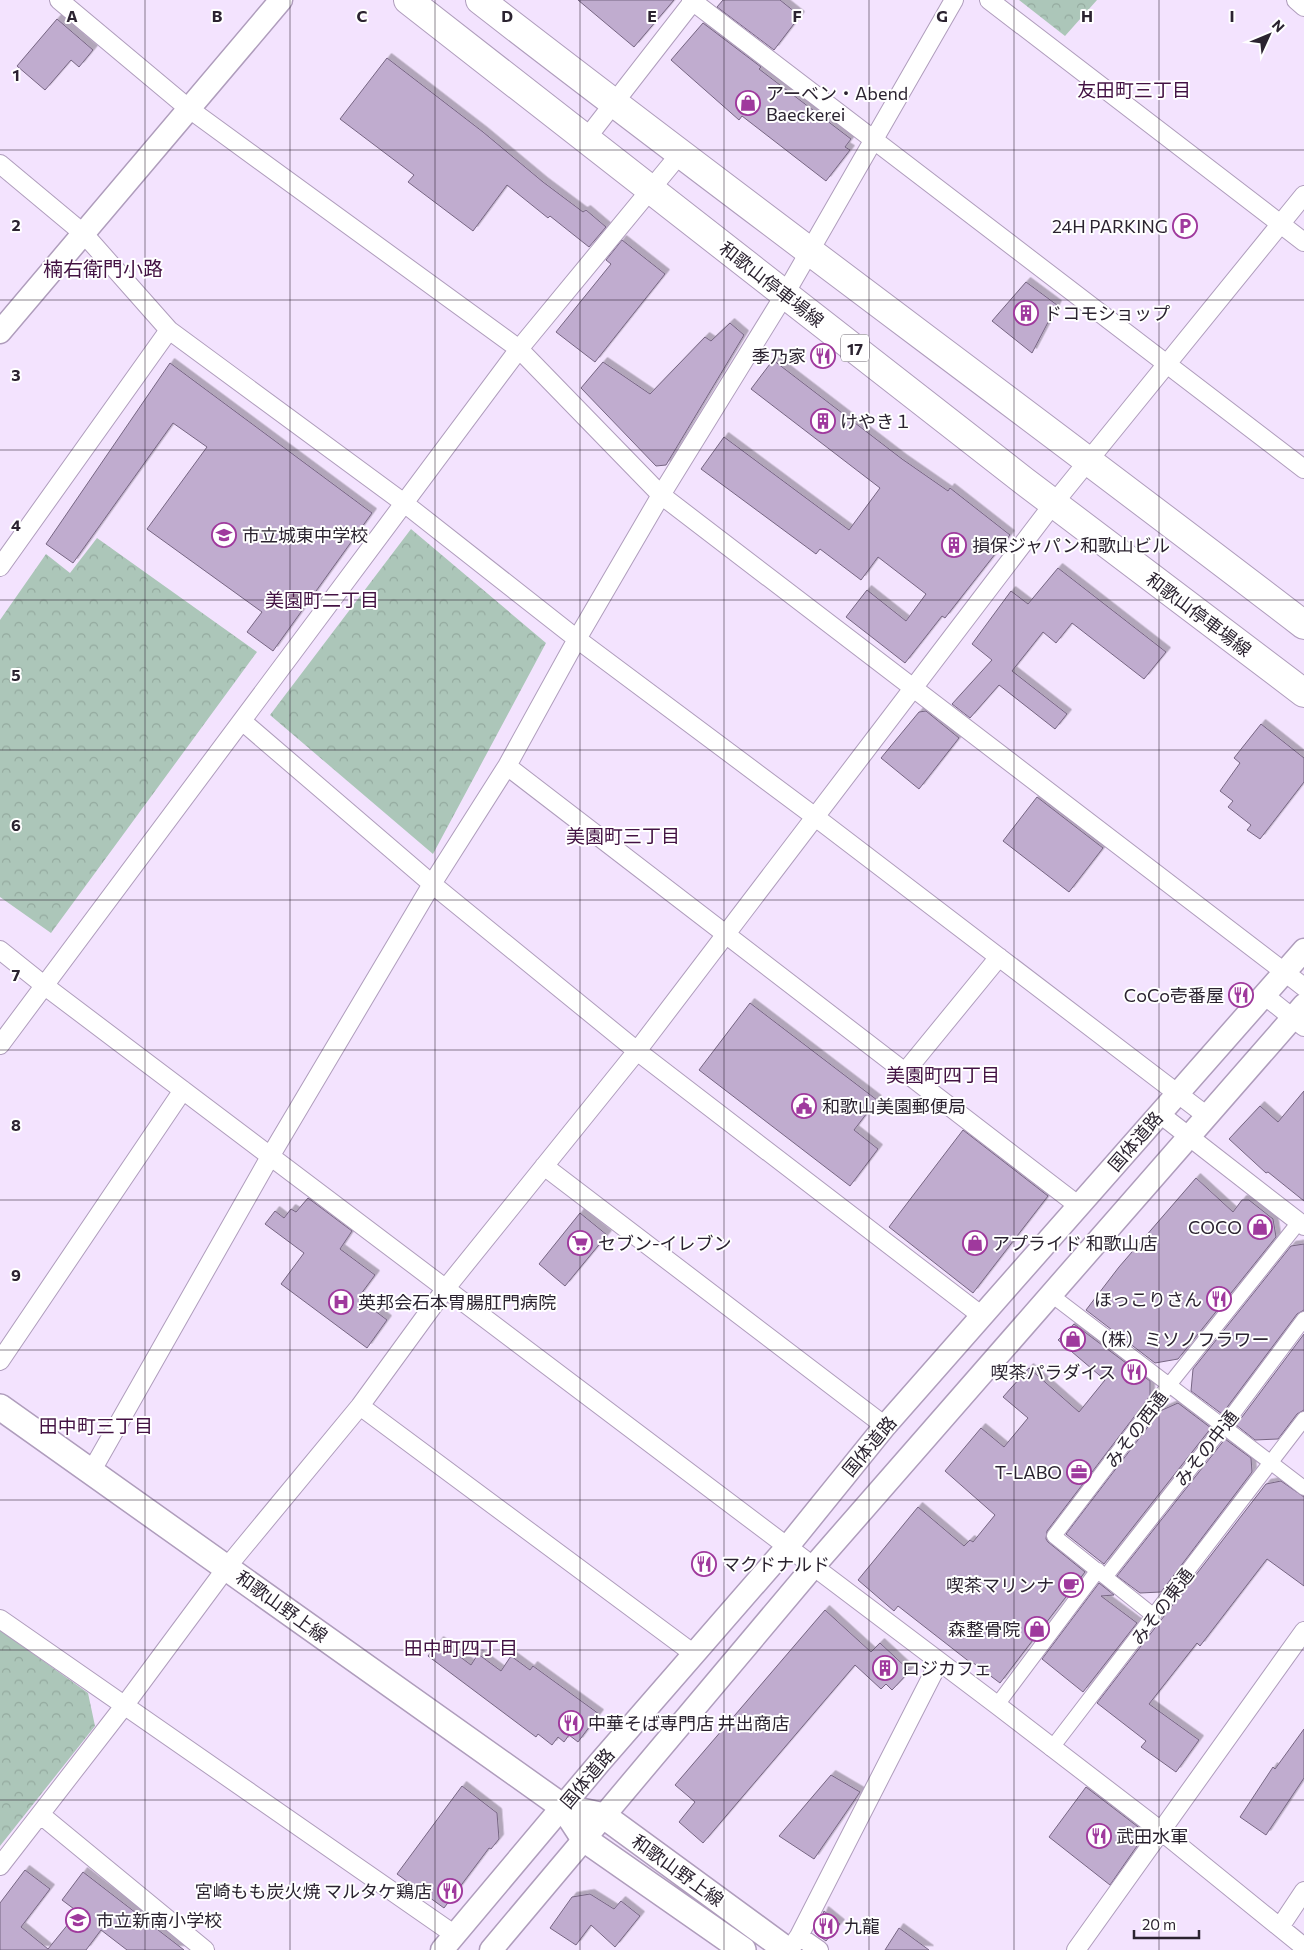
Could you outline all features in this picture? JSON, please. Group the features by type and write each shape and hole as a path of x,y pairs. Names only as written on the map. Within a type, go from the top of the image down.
{"main road":[{"name":"和歌山停車場線","path":"408,0 1054,503 1304,693"},
{"path":"480,0 679,155 1089,459 1304,625"},
{"name":"和歌山野上線","path":"0,1407 227,1566 562,1807 584,1839 743,1950"},
{"name":"和歌山野上線","path":"562,1807 604,1816 792,1945"}],"street":[{"path":"60,0 188,108 519,350 661,495 1304,986"},
{"path":"0,332 281,0"},
{"path":"586,139 692,0 1304,470"},
{"path":"91,1472 271,1156 432,884 507,766 577,639 661,495 810,252 954,0"},
{"path":"989,0 1304,242"},
{"path":"1296,0 1304,8"},
{"path":"0,1045 519,350 679,155"},
{"path":"0,164 84,234 169,330 404,504 577,639 814,816 1207,1116"},
{"path":"0,1866 124,1706 227,1566 360,1406 446,1288 637,1051 1054,503 1304,195"},
{"path":"2,559 169,330"},
{"path":"242,721 432,884 637,1051 982,1316"},
{"path":"507,766 1078,1206"},
{"path":"0,950 45,986 997,1705 1051,1749 1161,1831 1304,1947"},
{"name":"国体道路","path":"448,1942 788,1546 885,1426 1304,950"},
{"path":"905,1072 999,957"},
{"path":"1264,995 1300,1016"},
{"name":"国体道路","path":"491,1950 813,1567 1188,1137 1300,1016"},
{"path":"0,1361 183,1090"},
{"path":"1160,1114 1302,1224"},
{"path":"544,1166 885,1426"},
{"name":"みその西通","path":"1154,1616 1054,1536 1169,1385 1302,1224"},
{"path":"1050,1294 1304,1488"},
{"name":"みその中通","path":"997,1705 1102,1573 1224,1426 1304,1319"},
{"path":"360,1406 694,1654"},
{"name":"みその東通","path":"1051,1749 1304,1419"},
{"path":"0,1619 124,1706 448,1942"},
{"path":"1076,1950 1304,1631"},
{"path":"819,1950 792,1945 939,1662"},
{"path":"41,1815 205,1950"},
{"path":"1280,1927 1304,1891"}],"green space":[{"path":"1019,0 1097,0 1065,36"},
{"path":"411,529 546,643 433,854 270,715"},
{"path":"97,538 257,652 51,933 0,897 0,620 46,554 70,573"},
{"path":"0,1630 88,1693 95,1726 0,1846"}],"building":[{"path":"578,0 674,0 634,47"},
{"path":"723,0 780,0 800,16 774,50 717,7"},
{"path":"57,19 93,50 79,67 71,60 45,90 17,66"},
{"path":"703,23 761,67 759,69 851,139 845,147 850,150 826,181 742,116 739,120 671,60"},
{"path":"387,58 483,132 543,182 583,212 586,210 606,227 589,247 550,216 548,218 507,185 473,231 408,182 414,175 340,119"},
{"path":"622,240 665,274 595,362 556,332 611,264 606,260"},
{"name":"ドコモショップ","path":"1026,282 1057,305 1032,353 992,321"},
{"path":"730,323 744,335 666,465 656,466 581,388 603,362 650,394 705,337 711,341"},
{"path":"773,360 902,459 948,491 950,488 1010,535 945,618 942,616 905,663 846,617 867,590 906,621 926,594 878,557 861,580 820,549 816,554 701,469 724,437 849,530 880,488 751,389"},
{"path":"170,363 372,513 273,651 247,632 262,612 147,529 207,447 173,423 73,563 46,544"},
{"path":"1058,568 1166,652 1144,679 1072,623 1056,643 1043,632 1012,671 1067,714 1055,729 999,685 970,718 952,704 992,660 972,644 1011,591 1028,604"},
{"path":"926,711 959,738 919,789 881,758 919,712"},
{"path":"1261,724 1304,758 1304,782 1260,839 1247,830 1251,825 1228,807 1233,801 1220,791 1240,763 1234,758"},
{"path":"1037,797 1103,848 1069,892 1003,841"},
{"path":"750,1003 877,1100 854,1130 878,1149 850,1186 699,1070"},
{"path":"1304,1091 1304,1201 1268,1172 1266,1173 1229,1139 1260,1106 1278,1122"},
{"path":"963,1130 1048,1196 973,1293 889,1227"},
{"path":"1196,1178 1233,1212 1242,1200 1249,1200 1273,1219 1276,1237 1178,1359 1155,1363 1086,1310 1119,1267"},
{"path":"308,1198 352,1231 340,1249 375,1275 358,1298 387,1320 367,1348 281,1284 304,1253 265,1224 275,1211 284,1218 291,1209 296,1212"},
{"path":"580,1213 607,1235 565,1286 539,1264"},
{"path":"1304,1244 1304,1310 1297,1314 1222,1414 1191,1391 1193,1369 1291,1246"},
{"path":"1074,1324 1150,1381 1150,1396 1047,1531 1046,1539 1048,1542 1085,1572 1000,1683 971,1663 898,1606 894,1611 858,1580 918,1507 964,1546 970,1540 973,1542 995,1515 945,1471 981,1428 1004,1447 1028,1418 1003,1397 1029,1368 1079,1412 1105,1380 1058,1340"},
{"path":"1304,1334 1304,1410 1297,1414 1278,1439 1255,1440 1236,1425"},
{"path":"1178,1403 1211,1428 1104,1564 1066,1534 1160,1411"},
{"path":"1225,1439 1251,1458 1252,1472 1161,1592 1140,1593 1117,1576"},
{"path":"1281,1481 1304,1497 1304,1586 1267,1559 1200,1646 1197,1643 1149,1704 1199,1740 1176,1772 1141,1747 1146,1741 1097,1703 1266,1484"},
{"path":"1099,1583 1114,1595 1101,1596 1137,1623 1083,1692 1042,1659"},
{"path":"825,1610 871,1652 880,1643 910,1671 892,1690 886,1684 881,1689 855,1665 703,1843 679,1822 695,1802 675,1785"},
{"path":"439,1641 471,1665 478,1654 501,1671 511,1656 530,1670 533,1666 599,1714 578,1742 569,1735 564,1742 558,1737 552,1745 538,1734 536,1737 428,1656"},
{"path":"1304,1729 1304,1778 1266,1835 1240,1817 1273,1767 1275,1769"},
{"path":"831,1775 860,1792 814,1859 779,1836"},
{"path":"462,1786 497,1813 499,1839 491,1849 489,1848 444,1908 397,1874"},
{"name":"武田水軍","path":"1086,1787 1146,1833 1110,1885 1049,1837"},
{"path":"25,1870 50,1889 21,1927 48,1949 78,1912 62,1900 83,1872 184,1950 127,1950 101,1930 86,1950 0,1950 0,1903"},
{"path":"590,1894 614,1909 621,1901 640,1916 615,1947 591,1925 576,1945 550,1928 572,1897"},
{"path":"824,1911 840,1924 826,1941 815,1933"},
{"path":"899,1928 929,1950 885,1950"}],"place":[{"name":"アーベン・Abend Baeckerei","path":"748,103"},
{"name":"24H PARKING","path":"1185,226"},
{"name":"ドコモショップ","path":"1026,313"},
{"name":"季乃家","path":"823,356"},
{"name":"けやき１","path":"823,421"},
{"name":"市立城東中学校","path":"224,535"},
{"name":"損保ジャパン和歌山ビル","path":"954,545"},
{"name":"CoCo壱番屋","path":"1241,995"},
{"name":"和歌山美園郵便局","path":"804,1106"},
{"name":"COCO","path":"1260,1227"},
{"name":"セブン-イレブン","path":"580,1243"},
{"name":"アプライド 和歌山店","path":"975,1243"},
{"name":"ほっこりさん","path":"1219,1299"},
{"name":"英邦会石本胃腸肛門病院","path":"341,1302"},
{"name":"（株）ミソノフラワー","path":"1073,1339"},
{"name":"喫茶パラダイス","path":"1134,1372"},
{"name":"T-LABO","path":"1079,1472"},
{"name":"マクドナルド","path":"704,1564"},
{"name":"喫茶マリンナ","path":"1071,1585"},
{"name":"森整骨院","path":"1037,1629"},
{"name":"ロジカフェ","path":"885,1668"},
{"name":"中華そば専門店 井出商店","path":"571,1723"},
{"name":"武田水軍","path":"1099,1836"},
{"name":"宮崎もも炭火焼 マルタケ鶏店","path":"450,1891"},
{"name":"市立新南小学校","path":"78,1920"},
{"name":"九龍","path":"826,1926"}],"district":[{"name":"友田町三丁目","path":"1134,89"},
{"name":"楠右衛門小路","path":"103,268"},
{"name":"美園町二丁目","path":"322,599"},
{"name":"美園町三丁目","path":"623,835"},
{"name":"美園町四丁目","path":"943,1074"},
{"name":"田中町三丁目","path":"96,1425"},
{"name":"田中町四丁目","path":"461,1647"}]}
